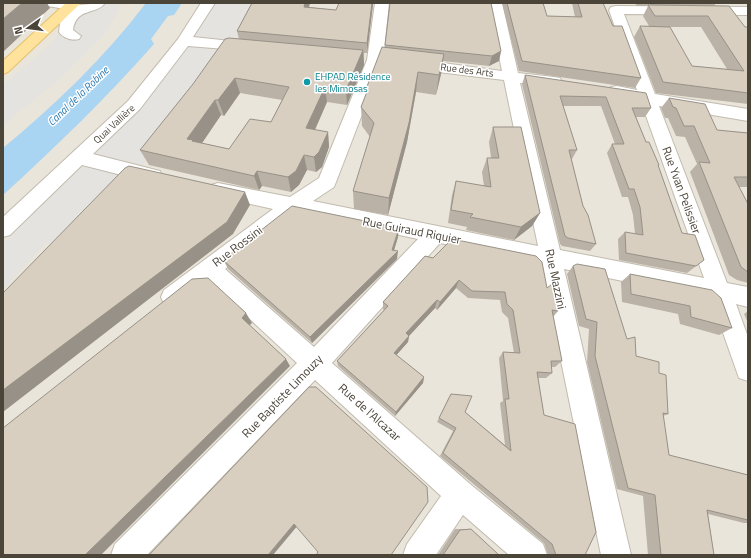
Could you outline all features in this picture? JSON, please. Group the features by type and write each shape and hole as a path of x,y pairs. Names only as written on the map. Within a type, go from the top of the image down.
{"main road":[{"path":"3,69 72,4"}],"street":[{"path":"52,3 72,4"},
{"path":"74,36 66,32 67,23 81,8 96,5 98,3"},
{"name":"Quai Vallière","path":"3,229 134,105 184,41 208,3"},
{"name":"Rue Rossini","path":"153,312 290,206 327,182 381,60 382,3"},
{"name":"Rue Mazzini","path":"495,3 616,555"},
{"name":"Rue Yvan Pelissier","path":"748,12 616,10 748,369"},
{"path":"184,41 265,49"},
{"name":"Rue des Arts","path":"381,60 569,84"},
{"path":"599,89 748,115"},
{"path":"78,157 168,179"},
{"name":"Rue Guiraud Riquier","path":"198,186 290,206 748,297"},
{"name":"Rue Baptiste Limouzy","path":"126,555 316,362 436,235"},
{"name":"Rue de l'Alcazar","path":"209,268 316,362 460,494 532,555"},
{"path":"418,555 460,494"}],"shaded area":[{"path":"3,3 748,3 748,555 3,555"},
{"path":"88,3 122,3 106,33 59,80 3,125 3,85 53,42 59,32"},
{"path":"214,3 254,3 234,46 137,172 64,251 46,243 3,289 3,243 140,106"}],"water":[{"name":"Canal de la Robine","path":"146,3 182,3 174,15 168,16 151,39 154,44 136,64 81,121 3,195 3,148 42,115 79,80 114,42"}],"building":[{"path":"3,3 22,3 3,19"},
{"path":"252,3 305,3 304,7 336,10 339,3 372,3 367,43 237,31"},
{"path":"390,3 491,3 501,51 492,56 385,45"},
{"path":"507,3 543,3 547,16 582,17 578,3 603,3 613,26 622,26 641,78 522,61"},
{"path":"648,5 729,6 745,27 748,27 748,93 663,82 640,26 670,27 692,66 744,71 708,16 655,16"},
{"path":"229,38 363,50 346,90 325,87 306,128 328,132 319,152 314,157 304,155 296,171 288,177 257,171 254,176 140,150 193,84 225,39","holes":["235,78 289,87 271,122 250,119 229,149 187,139 215,100 218,100"]},
{"path":"382,47 444,54 439,75 418,72 409,123 389,198 353,191 374,123 361,107 368,89 366,89"},
{"path":"525,75 646,93 651,108 632,108 646,142 649,142 659,165 682,233 695,235 704,260 696,266 626,253 625,232 643,235 640,207 634,189 629,189 612,144 624,144 606,97 560,96 577,150 569,150 583,206 588,215 596,244 565,236"},
{"path":"669,98 705,104 717,130 748,133 748,177 734,177 748,204 748,272 741,267 699,162 710,163 694,126 684,126 676,108 673,107"},
{"path":"493,127 521,127 540,213 521,227 470,217 473,214 451,210 456,181 491,187 487,158 499,158"},
{"path":"129,166 245,192 227,222 3,390 3,293 125,168"},
{"path":"292,206 399,228 392,250 398,251 310,337 224,261 224,259"},
{"path":"452,239 536,256 542,262 547,288 552,284 558,311 552,310 562,361 551,361 552,373 537,372 544,415 575,424 596,532 585,555 556,555 552,544 443,453 456,428 439,418 451,394 472,396 465,412 511,451 505,399 509,399 503,352 520,353 513,310 507,304 505,292 472,291 459,280 440,302 437,300 406,333 409,336 394,353 424,377 396,412 337,361 388,306 383,302 425,256 433,258"},
{"path":"577,264 605,269 627,339 635,337 636,356 659,362 659,373 666,375 668,414 663,413 669,455 748,475 748,520 707,510 714,555 661,555 655,495 628,488 595,356 597,322 586,319 573,266"},
{"path":"630,274 712,290 721,298 732,328 691,317 690,306 631,294"},
{"path":"208,278 246,313 242,318 286,359 85,555 3,555 3,428 192,279"},
{"path":"309,387 316,387 427,487 428,502 391,555 316,555 318,552 294,524 268,555 149,555"},
{"path":"471,529 499,555 443,555 460,530"}],"place":[{"name":"EHPAD Résidence les Mimosas","path":"307,82"}]}
